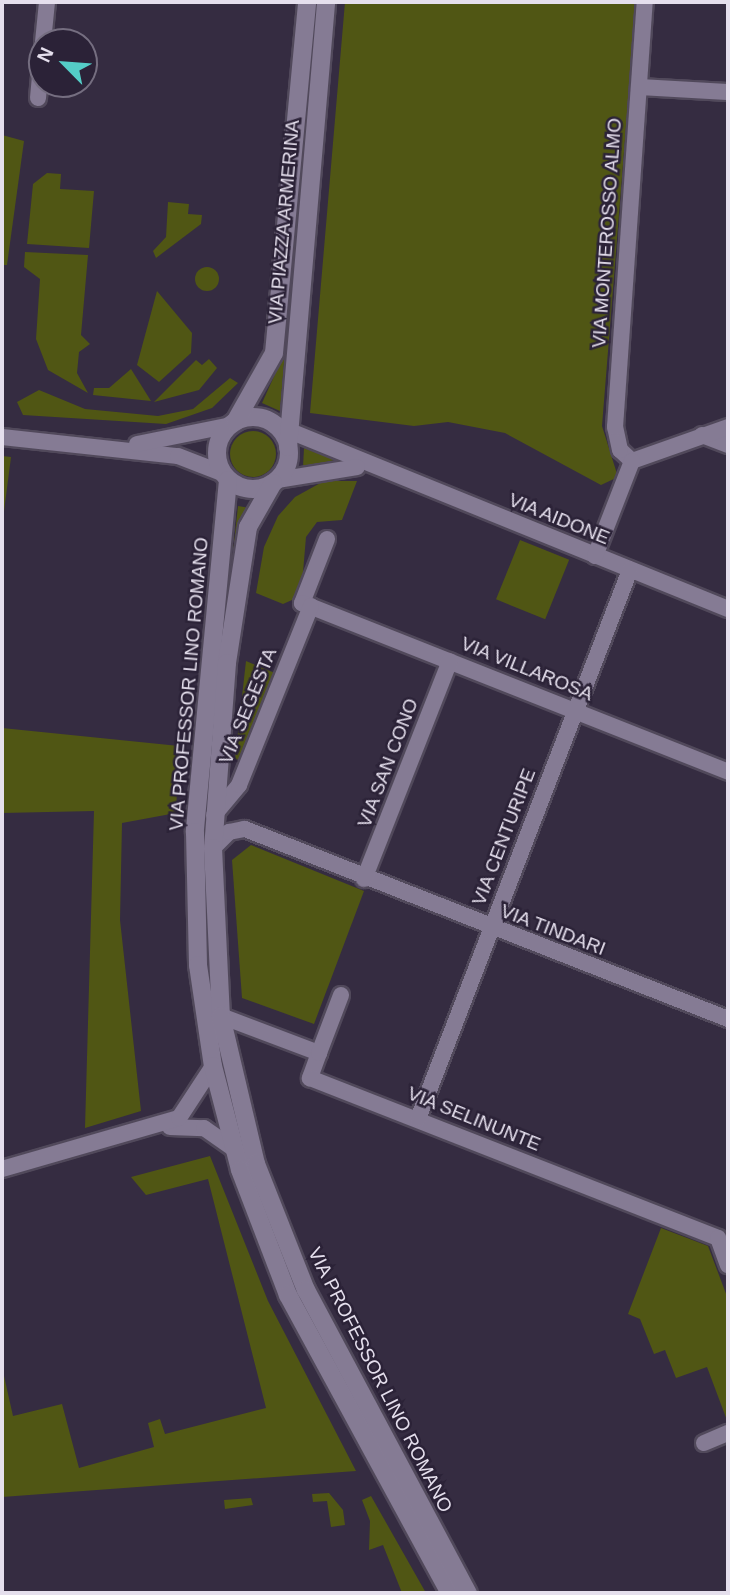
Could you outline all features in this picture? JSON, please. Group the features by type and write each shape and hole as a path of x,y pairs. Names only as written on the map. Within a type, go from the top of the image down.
{"street":[{"path":"44,28 47,2"},
{"name":"VIA PIAZZA ARMERINA","path":"233,424 274,353 307,2"},
{"name":"VIA PIAZZA ARMERINA","path":"283,434 326,2"},
{"name":"VIA MONTEROSSO ALMO","path":"632,461 620,450 615,427 645,2"},
{"path":"639,87 728,92"},
{"path":"113,446 175,440 251,418 283,434 373,469"},
{"path":"225,476 217,447 233,424"},
{"path":"596,556 632,461 728,427"},
{"path":"275,481 283,434"},
{"path":"702,435 728,445"},
{"path":"2,438 113,446 178,456 251,490 275,481 344,465 373,469"},
{"name":"VIA AIDONE","path":"373,469 728,609"},
{"name":"VIA PROFESSOR LINO ROMANO","path":"225,476 195,832 198,965 212,1066 234,1149 289,1294 450,1593"},
{"name":"VIA PROFESSOR LINO ROMANO","path":"275,481 256,508 242,554 214,815 213,848 221,1016 256,1164 306,1290 468,1593"},
{"name":"VIA SEGESTA","path":"214,815 239,785 311,606 303,603 327,538"},
{"name":"VIA CENTURIPE","path":"418,1119 630,570"},
{"name":"VIA VILLAROSA","path":"311,606 728,772"},
{"name":"VIA SAN CONO","path":"364,879 450,661"},
{"name":"VIA TINDARI","path":"213,848 229,832 245,829 364,879 728,1019"},
{"path":"221,1016 318,1054 341,995"},
{"name":"VIA SELINUNTE","path":"318,1054 310,1077 718,1238 728,1265"},
{"path":"144,1131 186,1112 212,1066"},
{"path":"2,1169 144,1131 188,1124 218,1135 234,1149"},
{"path":"704,1443 728,1433"}],"green space":[{"path":"345,2 636,2 602,426 618,477 601,485 505,433 448,422 414,426 310,413"},
{"path":"2,135 24,141 7,265 2,265"},
{"path":"47,173 61,174 60,189 94,191 89,248 27,244 33,184"},
{"path":"168,202 189,204 188,214 202,215 201,224 156,258 153,251 166,237"},
{"path":"25,252 88,255 81,335 90,344 79,352 77,373 88,393 48,370 36,339 40,279 24,267"},
{"path":"207,267 215,271 219,279 215,287 207,291 199,287 195,279 199,271"},
{"path":"157,291 192,333 191,353 159,382 137,365"},
{"path":"285,352 280,411 262,403"},
{"path":"209,359 217,368 199,390 154,402 196,360 202,365"},
{"path":"131,369 151,401 93,395 94,388 109,388"},
{"path":"230,378 238,383 212,408 166,424 23,415 17,402 39,390 85,409 158,416 193,409"},
{"path":"253,431 269,438 276,454 269,470 253,477 237,470 230,454 237,438"},
{"path":"304,448 335,460 303,467"},
{"path":"2,456 11,457 2,527"},
{"path":"324,481 357,481 342,520 317,522 306,537 301,596 283,604 256,593 264,547 278,516 295,497"},
{"path":"238,506 250,508 231,570"},
{"path":"520,540 569,560 545,619 496,599"},
{"path":"246,661 275,673 240,760 235,759"},
{"path":"2,728 179,746 176,813 122,823 120,920 141,1111 85,1128 94,811 2,813"},
{"path":"251,845 364,891 314,1024 242,998 232,860"},
{"path":"210,1156 268,1301 356,1471 2,1497 2,1367 13,1416 62,1404 79,1468 154,1447 148,1423 160,1419 165,1434 266,1408 208,1179 146,1195 131,1177"},
{"path":"661,1228 708,1246 728,1299 728,1423 707,1367 676,1378 665,1350 654,1354 640,1319 628,1314"},
{"path":"329,1493 343,1510 345,1525 331,1527 327,1501 313,1502 312,1494"},
{"path":"371,1496 426,1593 402,1593 383,1545 369,1550 370,1521 362,1500"},
{"path":"251,1498 253,1505 225,1509 224,1500"}]}
